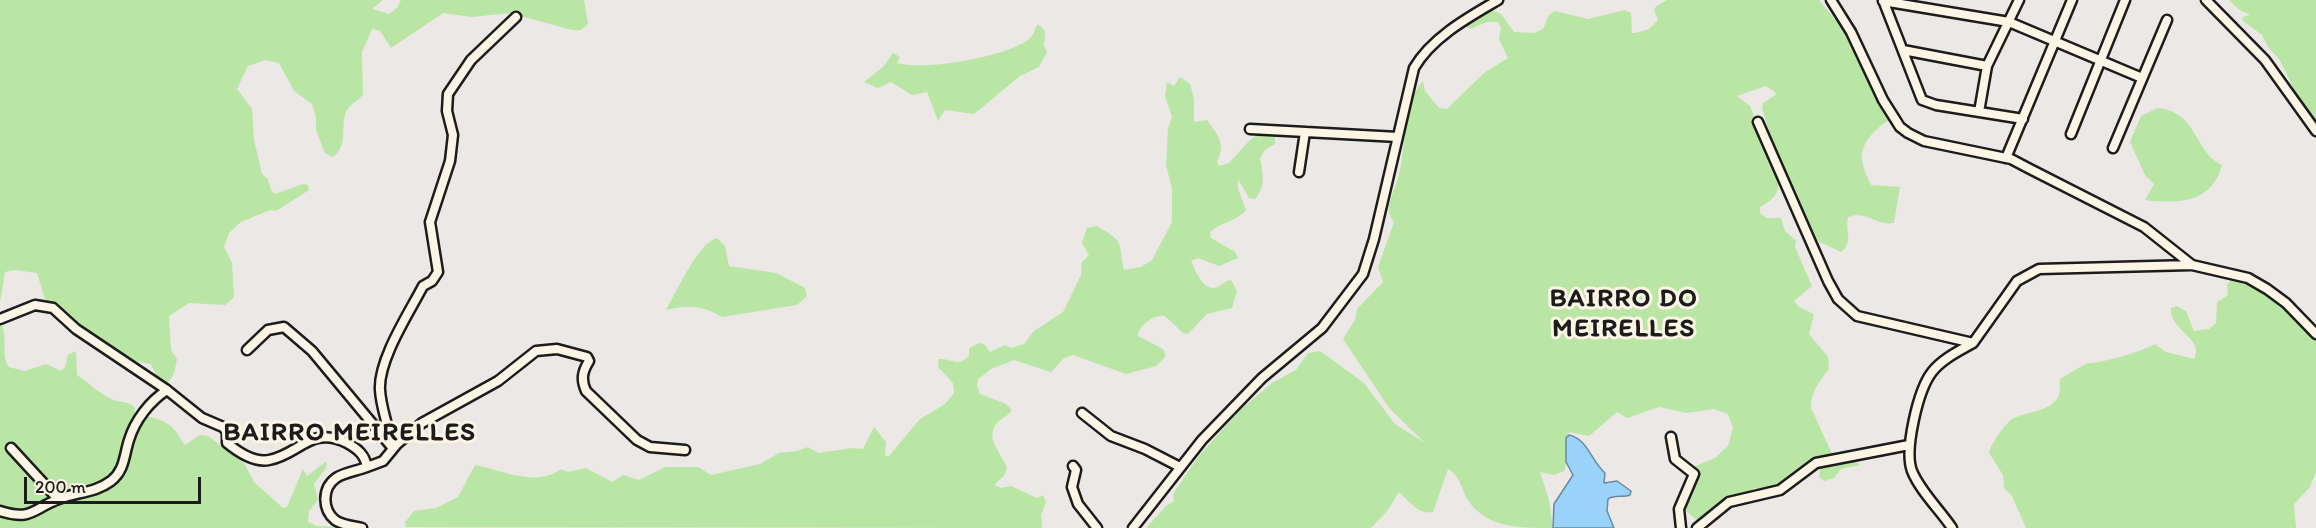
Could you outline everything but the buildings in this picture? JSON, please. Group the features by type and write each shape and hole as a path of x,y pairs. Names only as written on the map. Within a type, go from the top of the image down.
{"street":[{"path":"1133,528 1180,467 1235,404 1322,328 1352,291 1363,274 1374,239 1410,80 1421,56 1444,36 1498,0"},
{"path":"1831,0 1845,21 1882,100 1900,127 1924,141 2006,158 2144,227 2192,265"},
{"path":"1883,0 1922,100 2023,119"},
{"path":"1883,0 2009,22 2142,78"},
{"path":"1979,112 1988,66 2019,0"},
{"path":"2006,158 2072,0"},
{"path":"2072,134 2125,0"},
{"path":"2206,0 2265,60 2316,131"},
{"path":"392,447 382,403 381,378 387,359 423,286 432,282 438,272 430,222 450,161 453,135 447,111 448,94 471,60 516,17"},
{"path":"2113,148 2166,20"},
{"path":"1903,50 1988,66"},
{"path":"1758,122 1828,282 1849,311 1857,316 1884,324 1973,343"},
{"path":"1250,129 1398,136"},
{"path":"1299,172 1305,132"},
{"path":"1952,528 1912,470 1909,445 1930,374 1942,362 1973,343 2017,281 2038,269 2192,265 2247,278 2286,303 2316,334"},
{"path":"0,319 35,305 53,308 76,329 167,390 208,423 223,427 227,432 227,443 248,457 269,460 304,442 325,437 353,446 364,456 367,467"},
{"path":"247,350 268,330 284,327 312,351 392,447"},
{"path":"362,528 334,519 327,508 325,499 328,486 337,477 383,461 392,447 422,423 498,381 531,354 557,349 587,357 589,361 583,370 582,383 586,391 638,440 650,447 685,450"},
{"path":"0,512 28,516 58,499 93,491 113,480 121,471 128,441 144,412 153,399 167,390"},
{"path":"1082,413 1112,436 1145,448 1180,467"},
{"path":"1671,437 1676,459 1694,474 1678,509 1681,528"},
{"path":"1697,528 1730,502 1780,490 1822,461 1909,445"},
{"path":"11,448 58,499"},
{"path":"1073,466 1076,470 1072,487 1074,495 1097,528"}],"green space":[{"path":"0,0 383,0 372,9 389,14 397,8 401,0 584,0 588,24 581,30 572,30 510,13 472,17 443,13 391,48 380,31 372,29 362,52 363,94 346,112 341,148 332,157 325,153 316,130 316,117 312,104 294,91 279,63 265,60 248,66 237,89 252,109 254,140 262,174 268,179 271,190 275,194 303,184 308,185 309,190 276,211 270,210 241,222 229,233 224,247 232,263 234,297 225,305 189,303 169,316 171,350 177,359 174,374 166,385 158,379 151,364 119,358 102,348 45,299 37,273 14,270 5,272 0,302"},
{"path":"1667,0 1819,0 1847,34 1892,119 1873,133 1864,146 1862,158 1871,185 1900,187 1894,223 1881,222 1861,215 1848,217 1848,240 1841,252 1805,235 1797,227 1762,108 1763,103 1777,94 1766,86 1737,96 1750,106 1778,178 1777,192 1769,202 1760,207 1760,213 1766,218 1781,218 1785,231 1796,241 1795,247 1812,286 1794,301 1799,307 1814,314 1809,334 1828,357 1829,369 1814,392 1811,408 1834,458 1856,462 1860,465 1841,469 1834,478 1824,481 1819,477 1821,464 1762,495 1755,487 1736,503 1700,523 1678,504 1680,498 1695,484 1693,467 1715,458 1728,446 1733,428 1728,414 1714,409 1687,413 1659,407 1627,418 1617,412 1589,436 1569,432 1564,471 1554,475 1540,472 1549,500 1553,528 1514,526 1491,520 1472,506 1457,477 1448,469 1433,512 1418,509 1399,492 1387,511 1371,528 1146,528 1167,505 1174,501 1173,494 1198,457 1239,411 1272,383 1296,370 1308,353 1320,351 1364,383 1395,424 1425,443 1389,408 1343,339 1355,320 1357,309 1383,282 1378,267 1394,222 1389,205 1398,178 1408,114 1416,91 1423,81 1425,91 1439,108 1447,109 1484,73 1508,58 1499,39 1501,28 1498,22 1487,22 1470,29 1466,26 1471,19 1482,13 1495,11 1501,14 1514,32 1534,33 1543,29 1549,15 1555,11 1588,19 1625,10 1631,13 1632,33 1635,33 1649,29 1658,20 1654,10 1656,6"},
{"path":"2229,0 2316,0 2316,125 2303,107 2279,59 2268,47 2262,35 2242,20 2243,17 2250,15 2238,9"},
{"path":"1038,24 1045,31 1044,45 1047,52 1039,67 1020,76 974,114 945,110 938,121 927,92 912,95 891,82 878,88 864,82 884,66 893,53 900,57 897,63 910,65 964,61 1017,46 1030,38"},
{"path":"1180,77 1190,84 1194,99 1194,122 1207,120 1219,140 1221,150 1217,162 1219,166 1229,163 1250,140 1267,128 1275,132 1275,144 1265,150 1260,158 1263,180 1255,199 1249,198 1238,179 1238,189 1246,210 1238,217 1210,232 1211,238 1235,252 1238,258 1219,266 1198,258 1191,261 1201,280 1208,287 1218,287 1231,280 1237,291 1232,308 1207,314 1188,334 1183,333 1165,316 1148,321 1141,328 1138,336 1163,349 1166,356 1156,366 1126,374 1073,355 1064,358 1051,372 1014,360 991,369 978,379 977,386 980,394 1006,404 1012,410 993,429 995,446 1007,468 1004,476 994,485 1002,488 1011,486 1037,498 1043,495 1046,502 1041,515 1042,528 406,527 405,522 414,511 436,508 458,497 475,465 530,477 541,477 561,469 568,472 586,468 612,482 623,475 639,480 665,467 698,467 711,475 760,464 779,453 808,447 818,453 852,448 863,449 874,427 886,442 885,456 889,456 920,419 945,404 954,393 953,383 938,367 939,359 954,362 965,360 969,356 969,348 980,343 984,344 990,352 1005,345 1011,348 1024,344 1034,331 1063,312 1081,275 1082,262 1089,255 1082,243 1087,228 1097,226 1117,240 1124,270 1141,267 1152,260 1172,222 1172,189 1166,165 1168,128 1172,117 1165,96 1167,82 1174,86"},
{"path":"2158,108 2171,111 2181,117 2206,151 2222,165 2211,187 2202,194 2182,201 2145,200 2154,184 2145,175 2130,142 2141,116"},
{"path":"717,238 725,246 729,266 776,273 805,288 807,296 797,305 722,317 696,308 682,307 666,310 695,258"},
{"path":"2231,280 2255,286 2278,301 2316,338 2316,472 2310,487 2294,504 2296,528 2026,528 2012,496 2004,488 2003,475 1989,453 1992,444 2003,429 2014,418 2052,404 2059,394 2060,379 2087,363 2100,362 2155,344 2166,352 2194,359 2195,345 2175,323 2171,308 2177,306 2186,311 2194,331 2209,329 2216,323 2217,302 2228,295 2227,285"},
{"path":"0,321 4,332 5,357 9,367 25,371 46,364 61,371 65,367 68,355 76,351 77,375 107,397 131,404 135,408 135,418 152,418 163,421 173,428 185,445 200,435 208,436 244,463 254,482 283,508 287,507 303,469 307,476 327,461 326,468 314,484 318,500 309,511 308,522 317,526 352,528 0,528"}],"water":[{"path":"1569,435 1581,441 1605,473 1604,483 1617,481 1631,491 1630,495 1608,499 1607,511 1614,528 1553,528 1554,504 1573,475 1566,462 1566,438"}],"district":[{"name":"BAIRRO DO MEIRELLES","path":"1624,314"},
{"name":"BAIRRO MEIRELLES","path":"350,433"}]}
